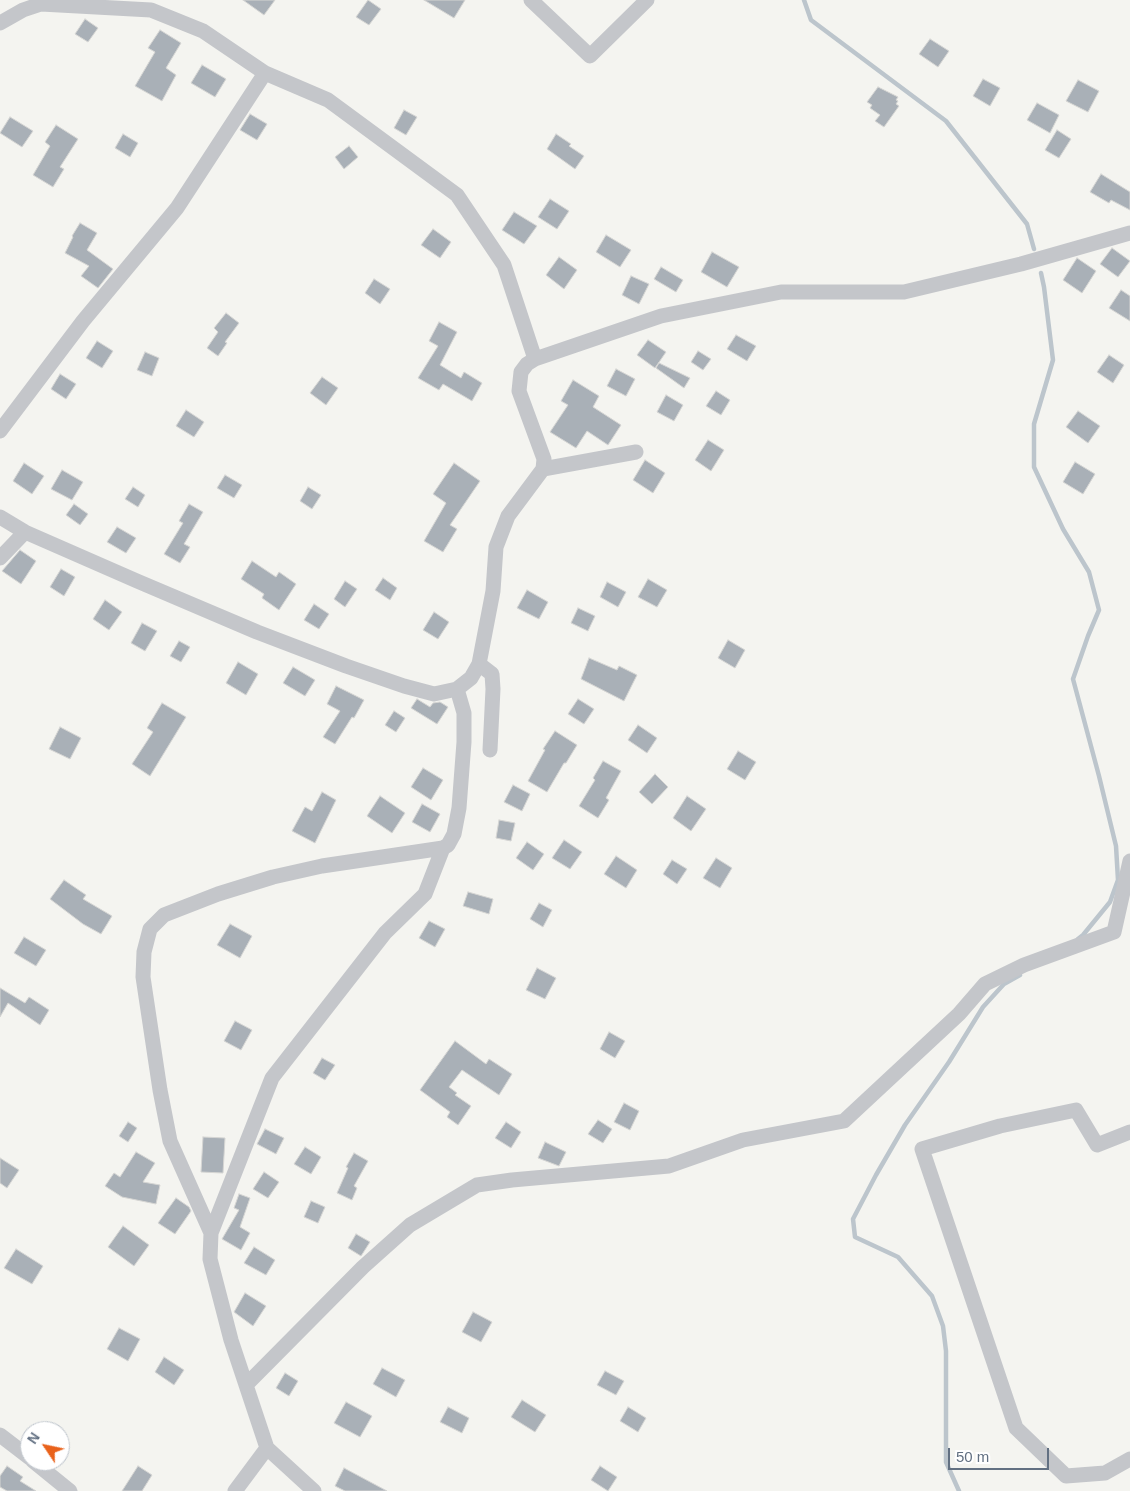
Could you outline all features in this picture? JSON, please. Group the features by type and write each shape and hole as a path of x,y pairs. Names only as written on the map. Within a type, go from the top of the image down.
{"street":[{"path":"531,0 590,56 647,0"},
{"path":"0,23 22,10 41,4 151,10 202,31 265,73 328,100 457,195 504,265 535,358"},
{"path":"0,431 83,320 177,208 265,73"},
{"path":"0,517 25,532 257,632 346,666 434,694 457,689 471,678 479,664 493,591 496,548 508,516 543,469 544,459 519,391 520,372 526,364 535,358 660,316 782,292 904,292 1021,264 1130,233"},
{"path":"543,469 636,452"},
{"path":"0,558 25,532"},
{"path":"479,664 492,674 494,689 490,750"},
{"path":"314,1491 267,1448 231,1340 210,1259 211,1233 272,1078 385,933 425,894 443,848 454,834 459,808 464,742 464,713 457,689"},
{"path":"211,1233 170,1141 143,977 144,952 150,929 164,915 218,894 273,876 322,866 443,848"},
{"path":"246,1385 363,1267 410,1225 477,1185 512,1180 668,1166 743,1140 844,1121 959,1014 985,984 1036,961 1114,932 1130,861"},
{"path":"1130,1132 1097,1146 1076,1110 1000,1126 922,1149 1016,1428 1066,1476 1105,1473 1130,1459"},
{"path":"0,1435 20,1450"},
{"path":"235,1491 267,1448"},
{"path":"45,1471 70,1491"}],"building":[{"path":"243,0 275,0 264,15"},
{"path":"368,0 381,9 369,25 356,17"},
{"path":"424,0 465,0 454,18"},
{"path":"85,19 98,28 88,42 75,34"},
{"path":"160,30 181,43 166,68 176,75 162,101 135,86 155,52 148,48"},
{"path":"930,39 949,51 938,67 919,54"},
{"path":"202,65 226,79 215,97 191,83"},
{"path":"983,79 1000,88 990,106 973,96"},
{"path":"1078,80 1099,91 1088,112 1066,101"},
{"path":"878,87 898,97 896,104 899,106 884,127 875,121 880,115 870,108 872,105 867,102"},
{"path":"1037,103 1059,115 1050,133 1027,120"},
{"path":"404,110 417,117 406,135 394,128"},
{"path":"250,114 267,124 257,140 240,130"},
{"path":"10,117 33,131 22,147 0,133"},
{"path":"56,125 78,139 60,167 64,169 53,187 33,175 50,146 45,142"},
{"path":"1057,130 1071,139 1059,158 1045,150"},
{"path":"123,134 138,143 130,157 115,148"},
{"path":"556,134 584,156 575,169 547,149"},
{"path":"349,146 358,157 344,169 335,157"},
{"path":"1101,174 1130,192 1130,210 1111,200 1109,203 1090,192"},
{"path":"550,199 569,211 557,229 538,217"},
{"path":"514,212 537,226 524,244 502,230"},
{"path":"80,223 97,233 87,250 113,269 98,288 81,276 89,266 65,253"},
{"path":"433,229 451,242 440,258 421,245"},
{"path":"606,235 631,250 620,267 596,252"},
{"path":"1112,248 1130,261 1118,277 1100,264"},
{"path":"712,252 739,267 727,287 701,272"},
{"path":"559,257 577,270 564,289 546,275"},
{"path":"1077,258 1096,271 1082,293 1063,280"},
{"path":"661,267 683,280 676,292 654,279"},
{"path":"631,276 649,284 639,304 622,295"},
{"path":"374,279 390,289 380,304 365,293"},
{"path":"1121,290 1130,296 1130,321 1109,308"},
{"path":"226,313 239,323 225,342 227,343 218,356 207,348 218,332 214,328"},
{"path":"439,322 457,332 440,365 461,378 464,372 482,383 472,401 443,384 439,390 418,378 438,346 429,341"},
{"path":"736,335 756,346 747,361 727,349"},
{"path":"648,340 666,352 655,368 637,355"},
{"path":"97,341 113,351 102,368 86,358"},
{"path":"698,351 711,359 703,370 691,362"},
{"path":"145,352 159,358 152,376 137,370"},
{"path":"1109,355 1124,365 1113,383 1097,372"},
{"path":"659,363 690,378 684,388 656,368"},
{"path":"616,369 635,379 626,396 607,386"},
{"path":"60,374 76,384 66,399 51,389"},
{"path":"322,377 338,388 326,405 310,393"},
{"path":"573,380 599,396 593,407 621,425 608,445 587,431 576,448 550,432 568,405 561,401"},
{"path":"716,391 730,400 721,415 706,406"},
{"path":"666,395 683,405 674,421 657,412"},
{"path":"186,410 204,422 194,437 176,426"},
{"path":"1078,411 1100,426 1088,443 1066,427"},
{"path":"708,440 724,450 711,471 695,460"},
{"path":"645,460 665,473 653,493 633,480"},
{"path":"1075,462 1095,474 1083,494 1063,482"},
{"path":"24,463 44,476 32,494 13,481"},
{"path":"454,463 480,481 450,525 457,529 443,552 424,541 446,503 433,494"},
{"path":"62,470 83,482 72,500 51,489"},
{"path":"225,475 242,485 234,498 217,488"},
{"path":"133,487 145,495 138,507 125,499"},
{"path":"308,487 321,495 312,509 300,501"},
{"path":"74,504 88,514 80,525 66,515"},
{"path":"189,504 203,512 184,544 190,547 180,563 164,554 183,523 179,521"},
{"path":"117,527 136,538 126,553 107,542"},
{"path":"20,550 36,561 21,584 2,571"},
{"path":"252,561 276,577 279,572 296,584 279,610 262,598 264,594 241,579"},
{"path":"61,569 75,577 64,596 50,587"},
{"path":"383,578 397,588 390,600 375,590"},
{"path":"648,579 667,590 657,607 638,597"},
{"path":"345,581 357,589 345,607 334,599"},
{"path":"607,582 626,592 618,607 600,597"},
{"path":"527,590 548,602 539,619 517,608"},
{"path":"105,600 122,612 109,630 93,619"},
{"path":"314,604 329,614 319,629 304,620"},
{"path":"578,608 595,616 588,631 571,623"},
{"path":"434,612 449,622 438,639 423,630"},
{"path":"142,623 157,631 145,651 131,643"},
{"path":"728,640 745,650 735,668 718,658"},
{"path":"179,641 190,647 181,662 170,656"},
{"path":"589,658 617,670 619,666 637,675 624,701 581,679"},
{"path":"238,662 258,674 246,695 226,683"},
{"path":"293,667 315,680 305,696 283,683"},
{"path":"336,686 364,700 354,718 352,717 335,744 323,737 340,711 327,704"},
{"path":"417,699 430,707 433,703 440,702 448,707 437,724 411,708"},
{"path":"578,699 594,709 584,724 568,714"},
{"path":"162,703 186,717 150,776 132,764 153,732 147,728"},
{"path":"394,711 405,718 396,732 385,725"},
{"path":"638,725 657,738 647,753 628,740"},
{"path":"60,727 81,738 70,759 49,749"},
{"path":"555,731 577,745 547,792 528,781 545,750 543,749"},
{"path":"738,751 756,762 745,780 727,769"},
{"path":"603,761 621,771 606,798 609,800 598,818 579,806 595,780 593,778"},
{"path":"423,768 443,780 431,800 411,787"},
{"path":"655,774 668,787 652,804 639,792"},
{"path":"513,785 530,794 522,811 504,802"},
{"path":"322,792 336,800 315,843 292,831 305,807 312,811"},
{"path":"380,796 405,813 392,833 367,816"},
{"path":"687,796 706,809 691,831 673,818"},
{"path":"422,804 440,814 430,832 412,822"},
{"path":"499,820 515,823 511,841 496,838"},
{"path":"564,840 582,852 570,869 552,858"},
{"path":"527,842 544,854 533,870 516,858"},
{"path":"616,856 637,870 626,888 604,874"},
{"path":"716,858 732,868 720,888 703,878"},
{"path":"672,860 687,869 677,884 663,874"},
{"path":"64,880 86,895 83,899 112,916 101,934 83,924 50,899"},
{"path":"468,892 493,899 489,914 463,906"},
{"path":"539,903 552,910 543,927 530,919"},
{"path":"429,921 445,929 435,947 419,938"},
{"path":"230,924 252,936 240,958 217,945"},
{"path":"24,937 46,950 36,966 14,953"},
{"path":"537,968 556,978 545,999 526,990"},
{"path":"0,988 25,1003 29,997 49,1010 40,1025 8,1003 0,1017"},
{"path":"235,1021 252,1030 241,1050 224,1041"},
{"path":"609,1032 625,1041 615,1058 600,1049"},
{"path":"455,1041 486,1064 489,1059 512,1074 499,1095 462,1070 449,1087 457,1093 455,1095 471,1106 458,1125 447,1117 450,1112 420,1090"},
{"path":"322,1058 335,1065 325,1080 313,1073"},
{"path":"624,1103 639,1111 630,1130 614,1122"},
{"path":"598,1120 612,1129 603,1143 588,1134"},
{"path":"128,1122 137,1128 128,1142 119,1136"},
{"path":"506,1122 521,1132 511,1148 495,1138"},
{"path":"265,1129 284,1138 276,1154 257,1144"},
{"path":"203,1137 225,1138 223,1173 201,1172"},
{"path":"545,1142 566,1152 559,1166 538,1158"},
{"path":"305,1147 321,1157 311,1174 294,1164"},
{"path":"136,1152 155,1163 143,1182 160,1185 156,1204 122,1197 105,1186 114,1173 120,1177"},
{"path":"354,1153 368,1161 354,1186 357,1188 352,1200 337,1193 348,1168 346,1167"},
{"path":"0,1158 19,1170 7,1188 0,1183"},
{"path":"264,1172 279,1182 268,1198 253,1189"},
{"path":"239,1194 250,1198 240,1227 250,1233 241,1250 222,1239 239,1210 234,1208"},
{"path":"176,1198 189,1207 191,1211 175,1234 158,1223"},
{"path":"311,1201 325,1207 318,1223 304,1217"},
{"path":"123,1226 149,1245 134,1266 108,1247"},
{"path":"356,1234 370,1242 361,1256 348,1248"},
{"path":"254,1247 275,1260 266,1275 244,1263"},
{"path":"16,1249 43,1266 32,1284 4,1268"},
{"path":"245,1293 266,1306 253,1326 234,1312"},
{"path":"473,1312 492,1322 481,1342 462,1332"},
{"path":"119,1328 140,1339 128,1361 107,1349"},
{"path":"164,1357 184,1370 174,1385 155,1372"},
{"path":"382,1368 405,1380 396,1397 373,1384"},
{"path":"605,1371 624,1381 616,1395 597,1385"},
{"path":"285,1373 298,1381 289,1396 276,1388"},
{"path":"522,1400 546,1415 535,1432 511,1417"},
{"path":"346,1402 372,1416 360,1437 334,1423"},
{"path":"448,1407 469,1418 462,1433 440,1422"},
{"path":"628,1407 646,1418 638,1432 620,1421"},
{"path":"7,1466 23,1477 20,1481 36,1491 7,1491 0,1487 0,1476"},
{"path":"138,1466 152,1475 142,1491 122,1491"},
{"path":"600,1466 617,1477 608,1491 591,1480"},
{"path":"344,1468 387,1491 345,1491 335,1486"}],"waterway":[{"path":"804,0 811,20 946,121 1027,224 1034,249"},
{"path":"1041,273 1053,360 1034,424 1034,467 1063,529 1089,572 1099,610 1073,679 1116,846 1118,880 1110,902 1078,939"},
{"path":"959,1491 946,1462 946,1351 943,1326 932,1296 898,1257 855,1237 853,1219 905,1125 949,1062 983,1007 1004,984 1020,975"}]}
